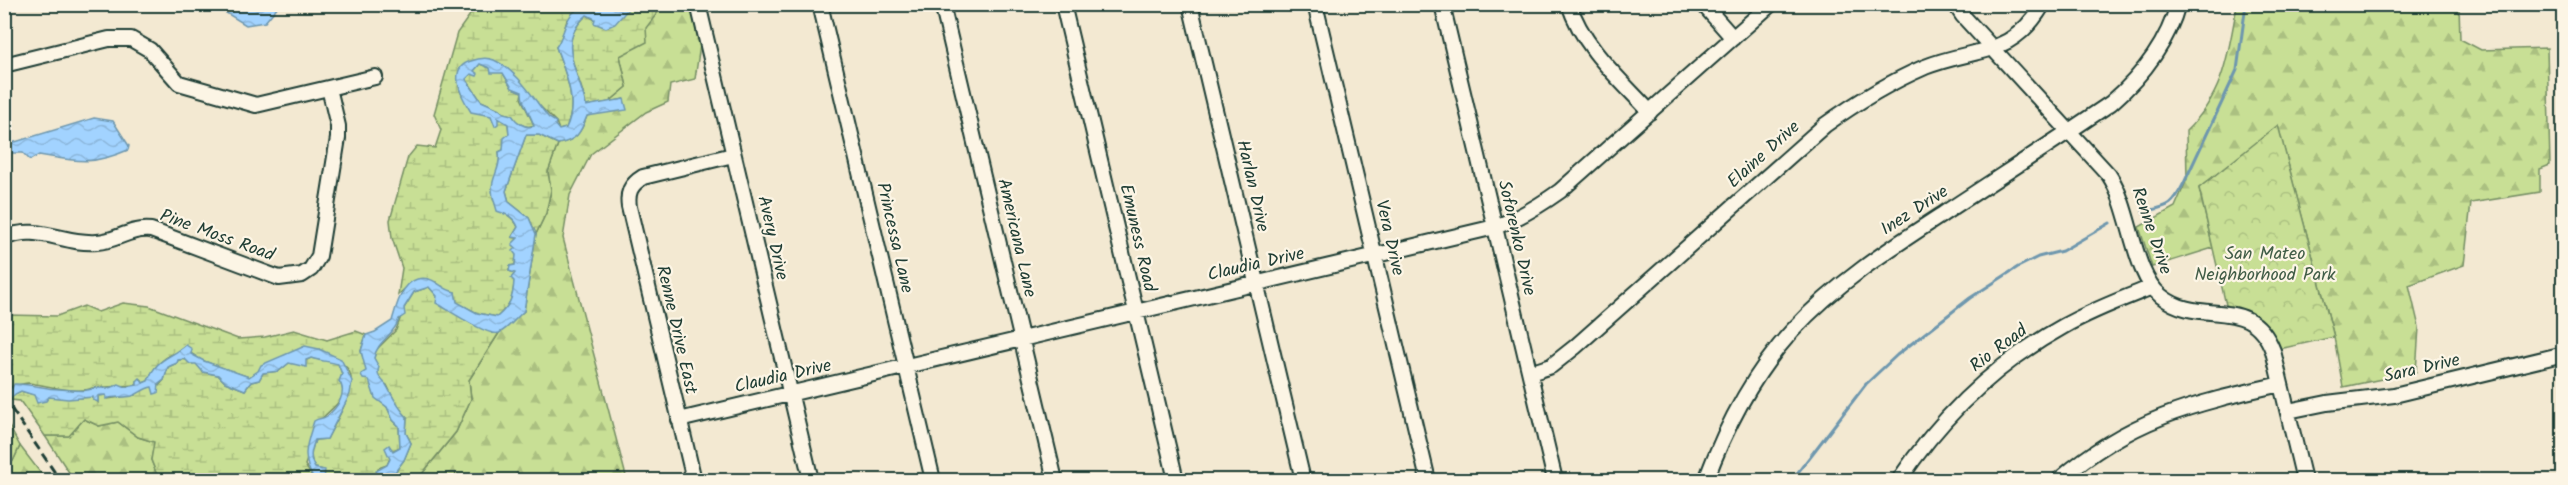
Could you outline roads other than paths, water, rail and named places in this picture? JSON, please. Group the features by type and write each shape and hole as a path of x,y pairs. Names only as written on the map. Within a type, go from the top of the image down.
{"street":[{"name":"Avery Drive","path":"698,4 811,480"},
{"name":"Princessa Lane","path":"820,4 933,480"},
{"name":"Americana Lane","path":"942,4 1055,480"},
{"name":"Emuness Road","path":"1063,4 1176,480"},
{"name":"Harlan Drive","path":"1190,4 1303,480"},
{"name":"Vera Drive","path":"1316,4 1428,480"},
{"name":"Soforenko Drive","path":"1442,4 1555,480"},
{"path":"1569,4 1581,32 1593,49 1650,112"},
{"path":"1703,4 1733,38"},
{"name":"Claudia Drive","path":"679,420 1495,226 1526,214 1541,205 1771,4"},
{"name":"Renne Drive","path":"1955,4 1994,50 2070,131 2117,187 2129,219 2140,266 2152,287 2165,300 2183,309 2237,315 2258,326 2269,340 2304,480"},
{"name":"Elaine Drive","path":"1530,374 1551,366 1567,353 1825,125 1870,93 1928,66 1958,56 1994,50 2024,30 2043,4"},
{"name":"Inez Drive","path":"1706,480 1730,422 1750,387 1791,333 1815,306 1876,258 2111,103 2141,74 2163,42 2178,4"},
{"path":"4,65 119,38 140,43 179,83 250,104 265,104 375,77"},
{"name":"Pine Moss Road","path":"4,238 26,231 93,243 142,230 151,230 279,278 314,272 319,256 338,138 338,126 329,88"},
{"name":"Renne Drive East","path":"694,480 628,207 631,188 636,181 650,175 734,155"},
{"name":"Rio Road","path":"1899,480 1951,414 2011,360 2066,325 2152,287"},
{"name":"Sara Drive","path":"2288,411 2327,403 2394,395 2564,354"},
{"path":"2059,480 2099,448 2148,421 2202,402 2281,384"}],"water":[{"path":"213,5 279,5 265,22 246,25"},
{"path":"605,5 629,5 630,7 615,24 606,28 594,23 595,19 587,15 572,36 572,59 586,106 624,99 627,110 587,116 577,135 558,144 539,135 526,135 506,191 509,202 529,218 536,234 524,311 506,329 494,333 468,322 436,303 437,296 429,287 414,292 404,308 405,315 399,319 397,325 378,347 374,358 379,367 379,377 407,417 406,433 411,443 404,460 389,480 377,480 376,471 387,465 390,459 385,448 389,445 393,451 400,447 399,426 393,420 387,407 375,398 369,380 363,379 361,374 366,371 361,351 366,335 392,321 399,298 413,280 420,278 432,280 447,290 455,292 457,302 477,313 497,317 508,305 513,292 514,281 511,278 515,273 509,271 510,266 515,265 516,255 513,251 516,248 512,244 518,238 512,237 518,227 512,218 497,211 492,189 499,163 499,152 503,150 504,138 509,134 508,124 498,118 498,124 495,126 491,116 471,112 460,92 459,70 463,65 474,60 486,58 494,60 518,78 549,118 556,122 555,125 559,130 566,128 570,118 571,98 567,77 556,47 569,18 577,9","holes":["480,64 490,68 491,73 503,73 512,88 522,92 534,126 524,126 512,115 481,101 466,79 471,74 477,76 478,74 474,71"]},
{"path":"94,118 113,121 129,146 128,150 104,158 84,161 39,155 30,160 23,153 5,153 5,145"},
{"path":"186,345 192,349 191,354 204,361 249,377 258,371 261,365 305,346 319,349 341,359 352,381 350,394 327,439 315,440 311,458 315,468 325,470 324,480 314,480 307,465 306,451 314,421 331,413 338,405 342,395 339,381 342,374 338,364 334,363 311,358 306,360 306,367 289,363 279,371 263,373 259,380 251,382 245,390 225,382 218,375 203,372 196,364 190,364 185,359 178,360 177,363 168,367 164,380 159,384 158,393 154,394 152,387 129,397 106,399 106,395 98,396 98,402 93,400 93,397 68,399 49,397 46,401 37,403 34,395 21,391 5,404 5,388 12,388 14,384 81,391 119,384 126,387 137,385 140,378 143,383 148,381 159,363"}],"waterway":[{"path":"2143,212 2169,204 2184,183 2237,70 2246,4"},
{"path":"1792,480 1866,384 1897,355 1970,298 2018,267 2038,257 2062,251 2110,223"}],"railway":[{"path":"4,398 60,480"}],"park label":[{"name":"San Mateo Neighborhood Park","path":"2265,264"}]}
